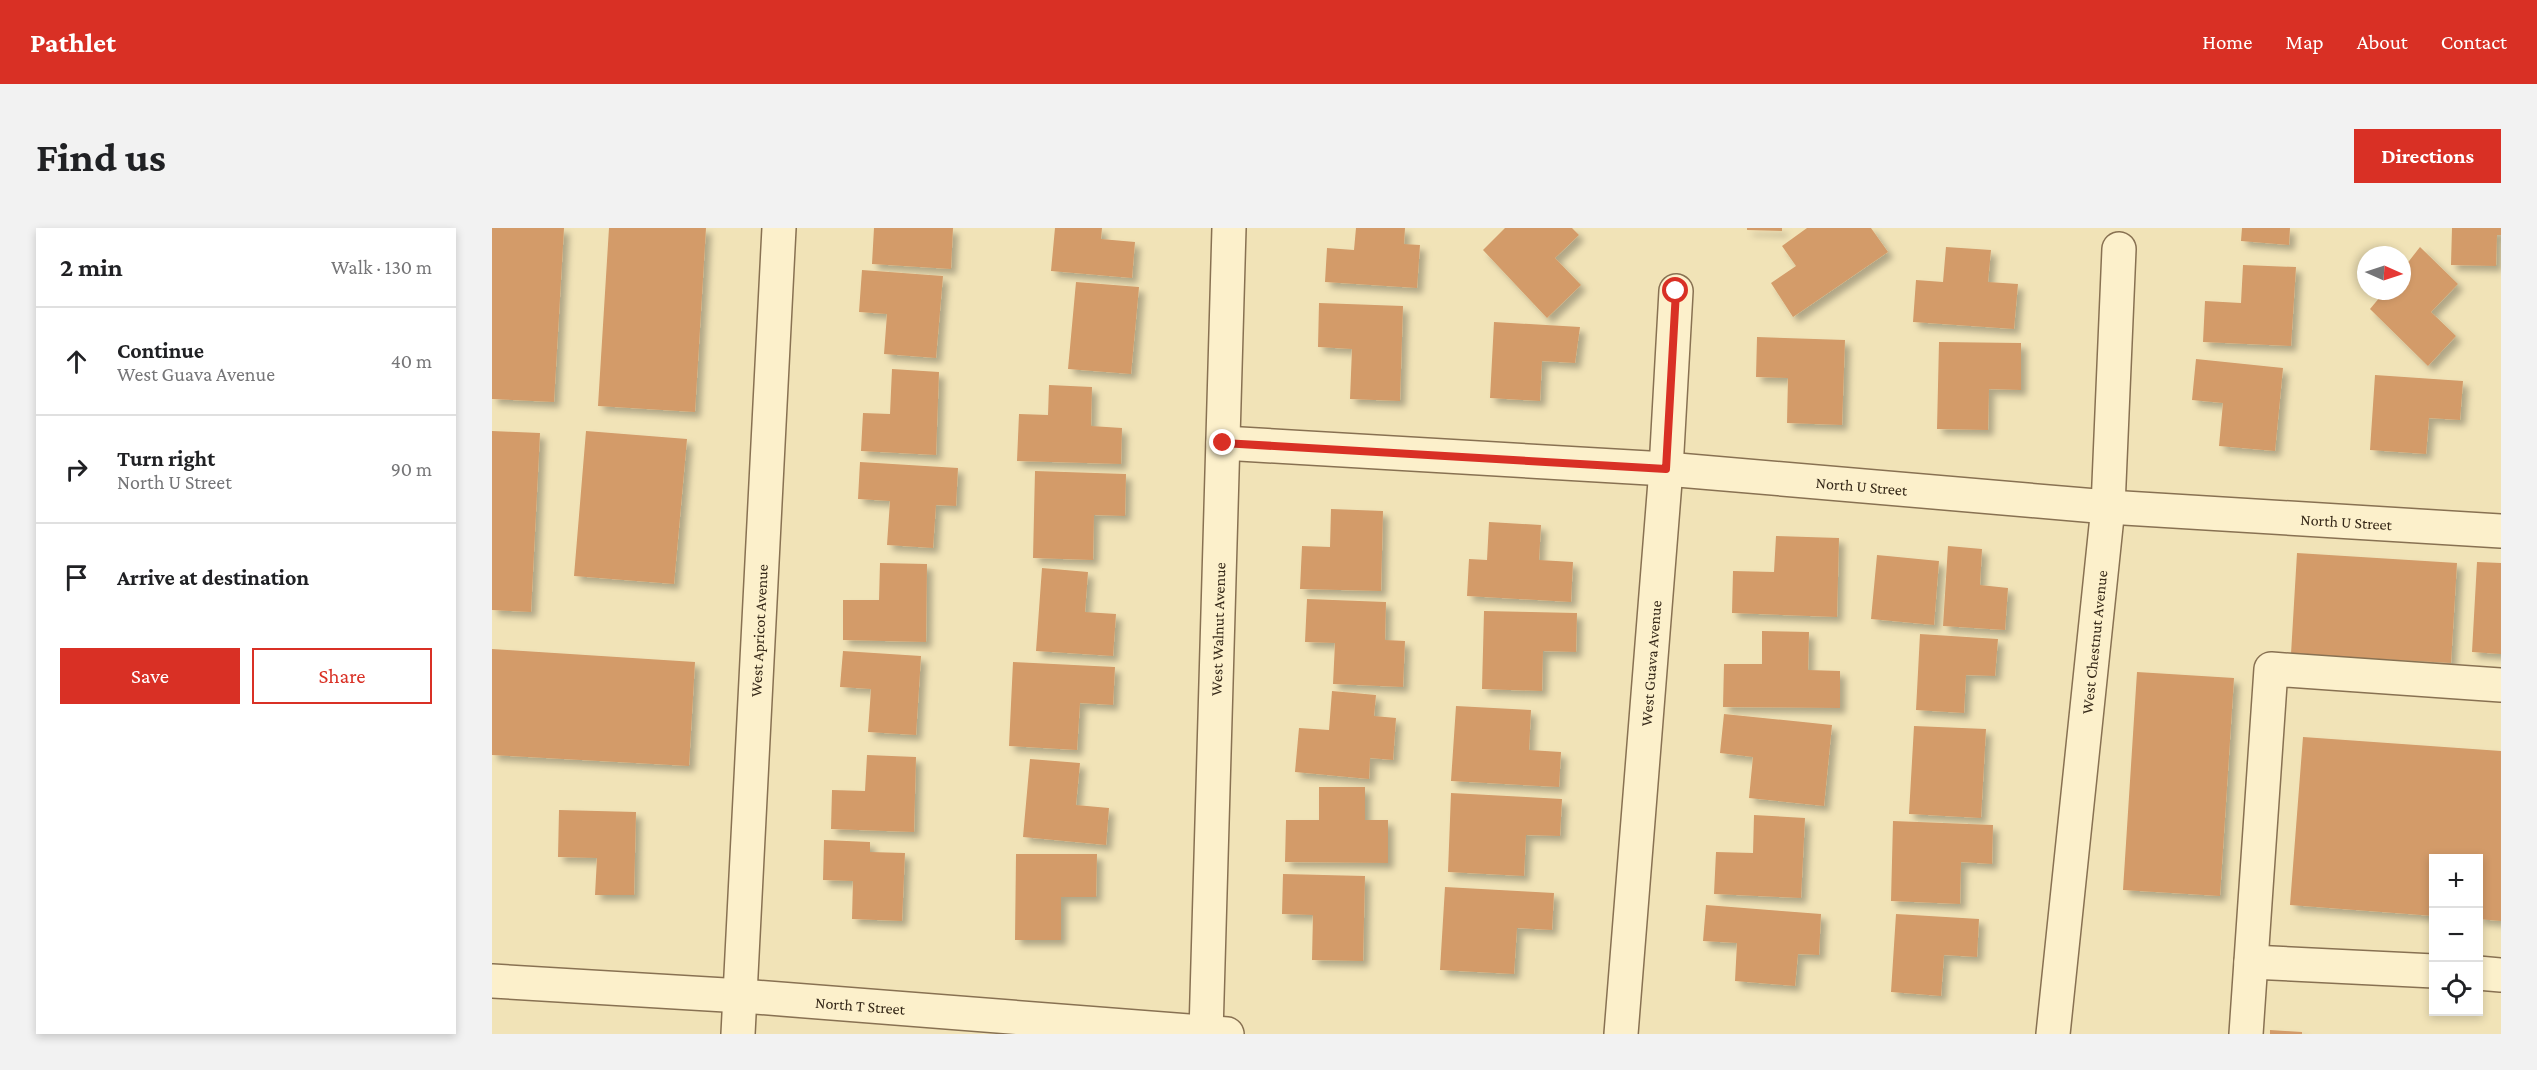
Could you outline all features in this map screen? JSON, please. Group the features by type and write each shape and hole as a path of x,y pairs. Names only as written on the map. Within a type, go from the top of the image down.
{"street":[{"name":"West Apricot Avenue","path":"738,1034 742,996 779,228"},
{"name":"West Walnut Avenue","path":"1216,1033 1223,443 1229,228"},
{"name":"West Chestnut Avenue","path":"2053,1034 2108,507 2119,249"},
{"name":"West Guava Avenue","path":"1621,1034 1666,469 1676,291"},
{"name":"North U Street","path":"1223,443 1666,469 2108,507 2501,531"},
{"path":"2246,1034 2271,669 2501,685"},
{"path":"2251,962 2429,971"},
{"path":"2483,974 2501,975"},
{"name":"North T Street","path":"492,981 742,996 1216,1033"}],"building":[{"path":"492,228 564,228 554,402 492,399"},
{"path":"609,228 706,228 695,412 598,406"},
{"path":"874,228 953,228 951,269 872,264"},
{"path":"1055,228 1102,228 1101,239 1135,242 1132,278 1051,271"},
{"path":"1356,228 1405,228 1404,244 1420,245 1417,288 1325,282 1327,248 1354,250"},
{"path":"1505,228 1572,228 1579,235 1555,258 1581,285 1547,318 1483,250"},
{"path":"1747,228 1782,228 1782,231 1747,230"},
{"path":"1807,228 1871,228 1888,252 1793,317 1771,283 1796,266 1782,246"},
{"path":"2242,228 2290,228 2289,245 2241,241"},
{"path":"2452,228 2501,228 2501,235 2497,235 2496,266 2451,265"},
{"path":"1946,247 1991,250 1988,282 2018,284 2014,329 1913,322 1916,280 1943,282"},
{"path":"2420,247 2458,284 2431,312 2456,336 2428,366 2370,309 2378,300 2411,300 2411,258"},
{"path":"2243,265 2296,267 2291,346 2203,342 2205,301 2241,303"},
{"path":"862,270 943,276 936,358 884,354 887,314 859,312"},
{"path":"1076,282 1139,287 1131,374 1068,369"},
{"path":"1319,303 1403,306 1400,401 1350,399 1352,349 1318,347"},
{"path":"1494,322 1580,327 1575,363 1542,361 1540,401 1490,398"},
{"path":"1757,337 1845,340 1842,425 1787,423 1788,378 1756,377"},
{"path":"1939,342 2021,343 2021,390 1989,389 1988,430 1937,429"},
{"path":"2196,359 2283,368 2275,451 2219,446 2223,403 2192,400"},
{"path":"892,369 939,372 936,455 861,451 863,413 890,414"},
{"path":"2375,375 2463,381 2460,420 2429,418 2426,454 2370,450"},
{"path":"1049,385 1092,387 1091,426 1122,428 1121,464 1017,461 1019,414 1048,415"},
{"path":"492,431 540,433 531,612 492,610"},
{"path":"586,431 687,439 674,584 574,576"},
{"path":"860,462 958,468 956,506 936,505 933,548 887,545 890,501 858,499"},
{"path":"1035,471 1126,474 1125,516 1094,515 1093,560 1033,558"},
{"path":"1331,509 1383,511 1381,591 1300,589 1302,546 1330,547"},
{"path":"1489,522 1541,525 1539,560 1573,562 1571,602 1467,596 1469,559 1487,560"},
{"path":"1776,536 1839,538 1837,617 1732,613 1733,571 1774,572"},
{"path":"1948,546 1982,549 1980,585 2008,588 2005,630 1943,626"},
{"path":"2297,553 2457,563 2451,663 2291,654"},
{"path":"1877,555 1939,561 1934,625 1871,619"},
{"path":"2477,562 2501,563 2501,654 2472,652"},
{"path":"880,563 927,564 926,642 843,640 843,600 879,600"},
{"path":"1042,568 1088,572 1085,612 1116,614 1113,656 1036,651"},
{"path":"1307,599 1386,602 1385,640 1405,641 1403,687 1333,684 1335,643 1305,642"},
{"path":"1484,611 1577,613 1576,652 1543,651 1542,691 1482,689"},
{"path":"1762,631 1809,632 1808,670 1840,671 1840,708 1723,707 1724,664 1762,664"},
{"path":"1920,634 1998,639 1995,676 1966,675 1964,713 1916,710"},
{"path":"492,649 695,662 689,766 492,755"},
{"path":"843,651 921,656 916,735 868,732 871,689 840,687"},
{"path":"1013,662 1115,667 1113,705 1080,703 1077,750 1009,746"},
{"path":"2137,672 2234,678 2220,896 2123,890"},
{"path":"1332,691 1376,695 1374,716 1396,718 1393,760 1370,758 1369,779 1295,772 1299,728 1329,730"},
{"path":"1456,706 1531,710 1529,750 1561,752 1559,787 1451,781"},
{"path":"1724,714 1832,725 1824,806 1749,798 1753,757 1720,753"},
{"path":"1914,726 1986,729 1981,818 1909,814"},
{"path":"2303,737 2501,751 2501,921 2483,919 2483,854 2429,854 2429,916 2290,905"},
{"path":"867,755 916,757 914,832 831,829 832,790 865,791"},
{"path":"1030,759 1080,763 1076,805 1109,808 1106,845 1023,837"},
{"path":"1319,787 1365,787 1365,820 1388,820 1388,863 1285,862 1286,820 1319,820"},
{"path":"1451,793 1562,799 1560,836 1526,835 1524,876 1448,872"},
{"path":"559,810 636,812 634,895 595,895 597,858 558,857"},
{"path":"1754,815 1805,818 1801,898 1714,894 1716,852 1753,853"},
{"path":"1893,821 1993,825 1992,864 1961,862 1960,904 1891,901"},
{"path":"824,840 870,842 870,852 905,853 902,921 852,919 853,881 823,880"},
{"path":"1016,854 1097,854 1096,897 1061,897 1061,940 1015,940"},
{"path":"1283,874 1365,876 1363,961 1312,960 1313,915 1282,914"},
{"path":"1445,887 1554,893 1552,930 1517,928 1514,974 1440,970"},
{"path":"1706,905 1821,914 1819,955 1798,954 1795,986 1735,981 1737,943 1703,941"},
{"path":"1896,914 1979,919 1977,957 1944,955 1941,996 1891,992"},
{"path":"2270,1030 2302,1032 2302,1034 2270,1034"}],"route":[{"path":"1223,443 1666,469 1676,291"}]}
